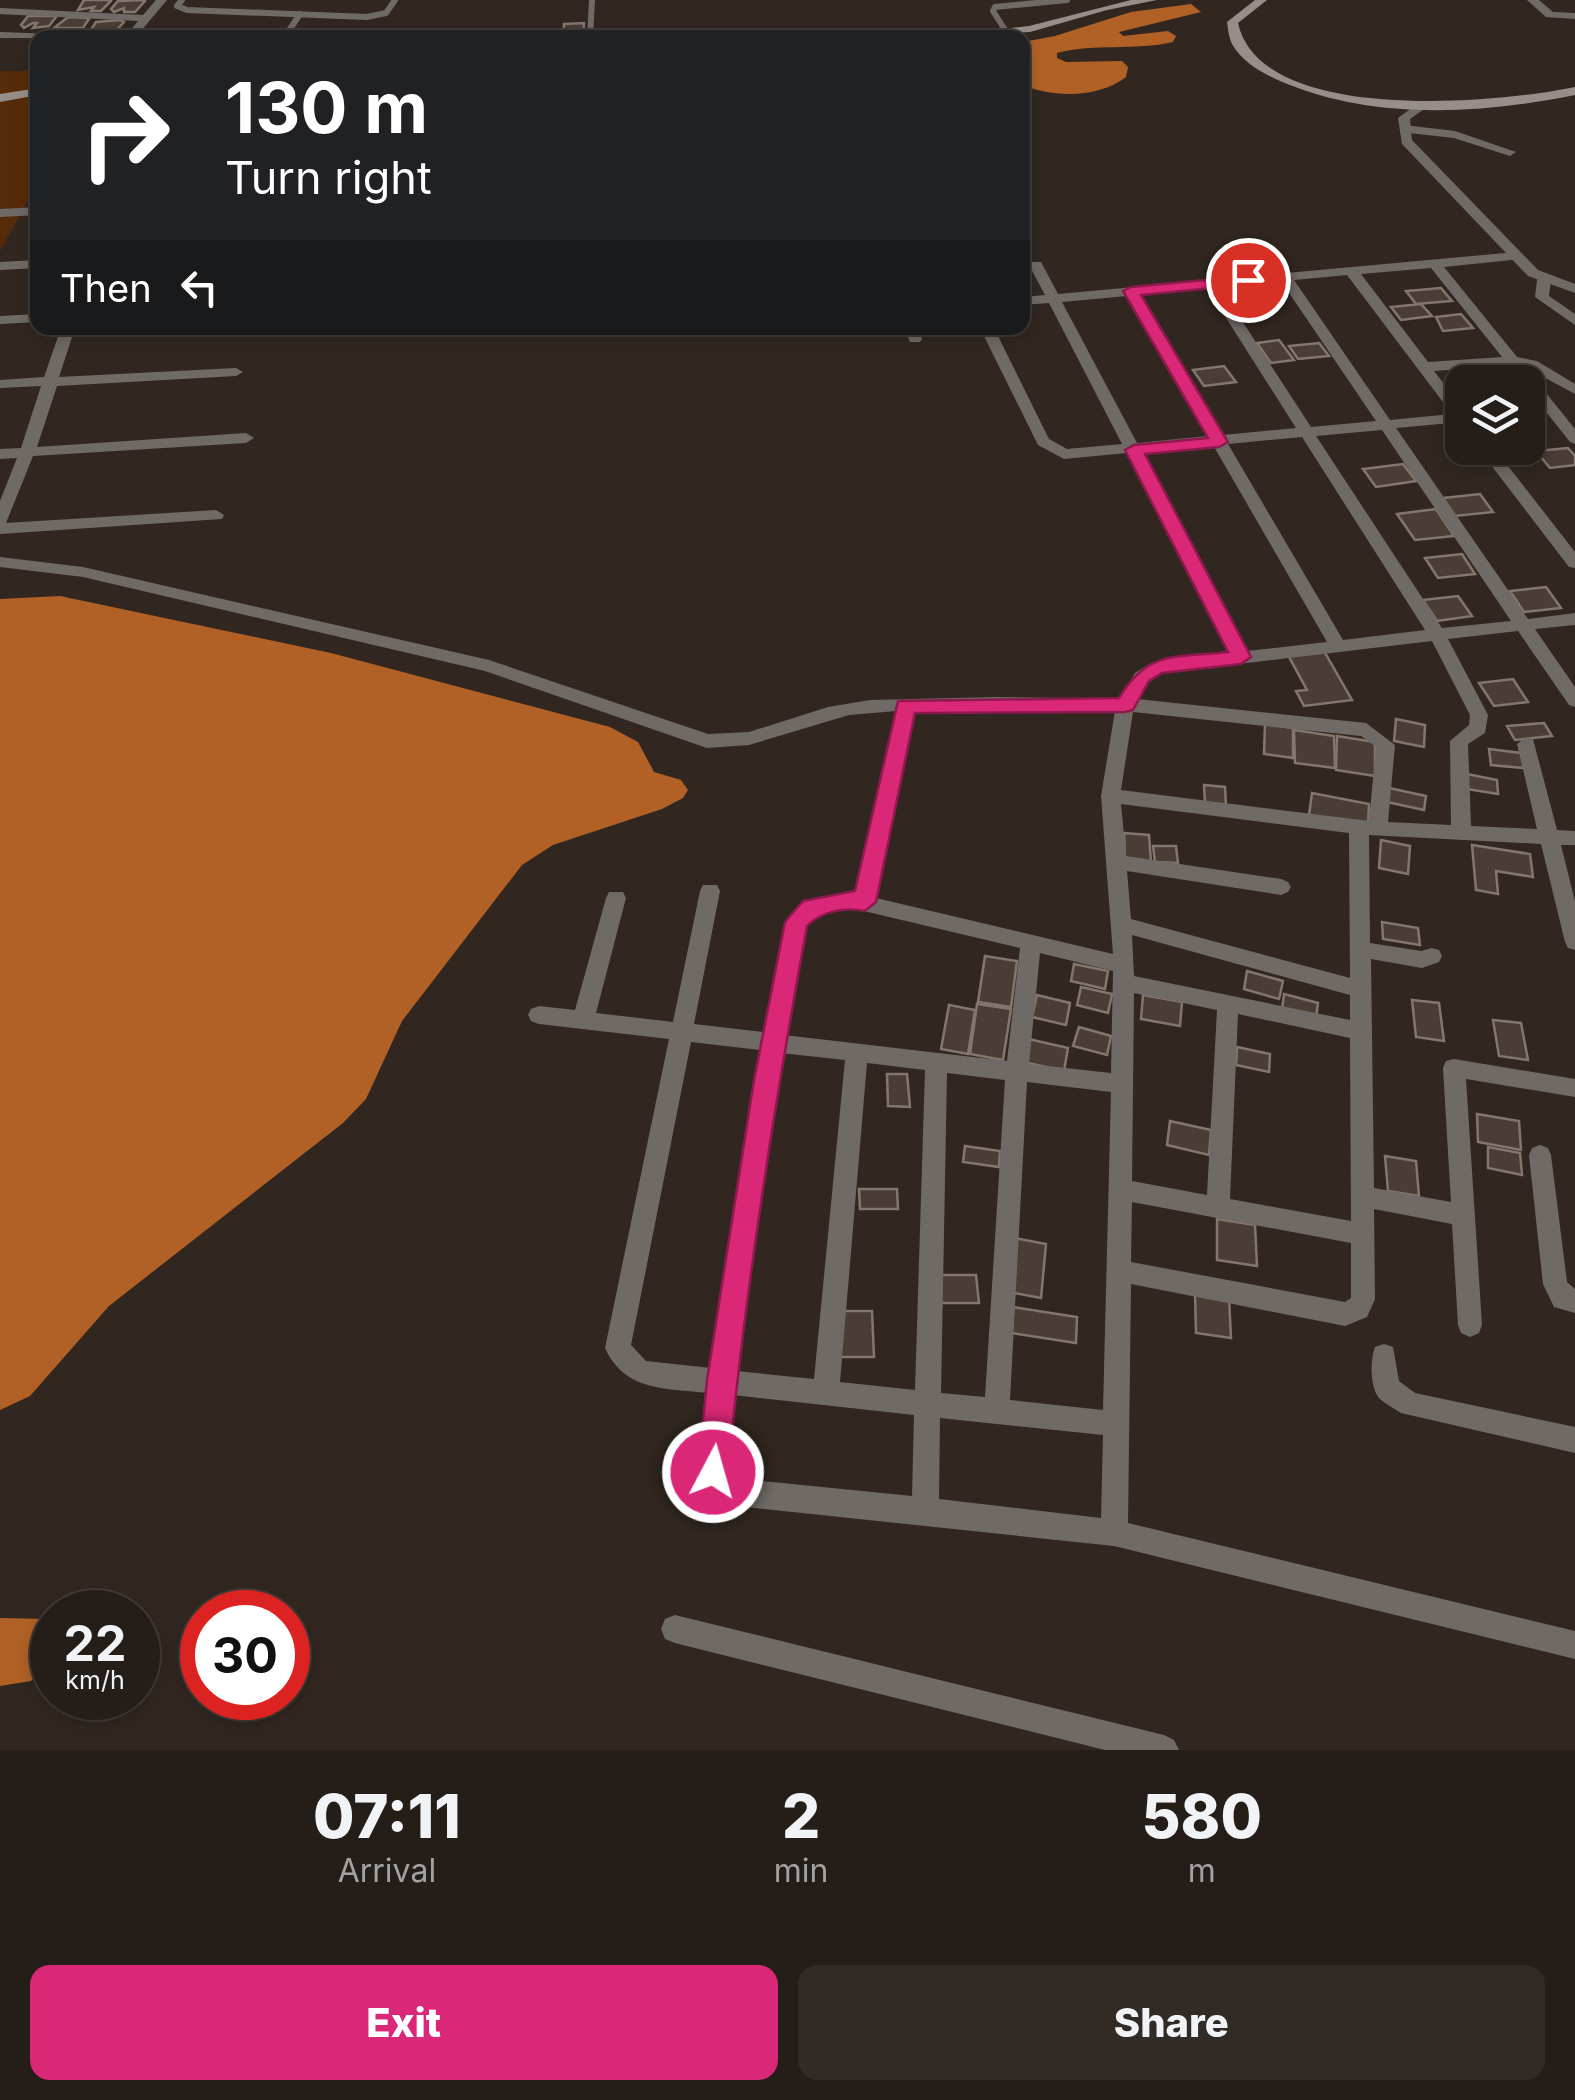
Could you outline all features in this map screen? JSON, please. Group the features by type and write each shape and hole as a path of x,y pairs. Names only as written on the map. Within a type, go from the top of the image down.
{"main road":[{"path":"1024,30 1106,7 1152,0"},
{"path":"1262,0 1232,22 1236,44 1257,65 1288,81 1368,101 1424,105 1488,103 1575,91"},
{"path":"0,98 30,92"}],"street":[{"path":"136,30 162,0"},
{"path":"1532,0 1550,15 1575,16"},
{"path":"0,11 146,18"},
{"path":"0,35 30,36"},
{"path":"1424,105 1404,118 1406,141 1516,256 1544,280 1575,289"},
{"path":"1404,129 1455,135 1510,152"},
{"path":"0,213 30,211"},
{"path":"1030,300 1516,256"},
{"path":"1434,263 1575,439"},
{"path":"0,266 30,264"},
{"path":"1036,265 1241,657"},
{"path":"1350,271 1445,395"},
{"path":"1285,277 1575,701"},
{"path":"1544,280 1542,298 1547,305 1575,321"},
{"path":"1211,284 1437,635 1479,716 1478,728 1459,742 1461,832"},
{"path":"1131,291 1338,646"},
{"path":"0,320 30,318"},
{"path":"66,335 0,525 216,516"},
{"path":"990,335 1043,442 1052,450 1078,456 1445,419"},
{"path":"1424,367 1512,361 1532,364 1575,390"},
{"path":"0,384 236,372"},
{"path":"1545,410 1551,409"},
{"path":"0,454 246,438"},
{"path":"1499,465 1575,563"},
{"path":"0,562 83,572 489,666 707,742 729,744 750,739 836,711 906,706 1125,705 1376,734 1386,745 1368,828 1360,949 1363,1299 1358,1310 1345,1314 1119,1271"},
{"path":"1114,1532 1124,973 1112,796 1125,705 1142,676 1157,667 1575,619"},
{"path":"865,902 906,706"},
{"path":"1526,744 1575,942"},
{"path":"1112,796 1368,828 1575,838"},
{"path":"1116,862 1281,887"},
{"path":"710,891 685,1032 618,1348 630,1365 641,1373 1116,1424"},
{"path":"583,1021 616,898"},
{"path":"1361,1031 1228,1004 1031,942 865,902 851,900 811,907 796,922 772,1042 722,1380 713,1472 723,1488 736,1494 1114,1532 1575,1645"},
{"path":"1121,924 1360,989"},
{"path":"997,1410 1017,1070 1031,942"},
{"path":"1360,949 1422,960 1432,956"},
{"path":"1218,1208 1228,1004"},
{"path":"538,1014 1122,1084"},
{"path":"826,1391 856,1052"},
{"path":"924,1511 936,1061"},
{"path":"1470,1325 1454,1068 1575,1088"},
{"path":"1540,1154 1556,1284 1564,1299 1575,1301"},
{"path":"1120,1189 1362,1234"},
{"path":"1362,1196 1463,1214"},
{"path":"1384,1356 1387,1388 1410,1404 1575,1440"},
{"path":"675,1628 1164,1750"}],"lane":[{"path":"182,0 177,6 188,10 374,16 386,13 395,0"},
{"path":"590,30 592,0"},
{"path":"1005,30 993,11 995,6 1067,0"},
{"path":"289,30 300,14"}],"shaded area":[{"path":"1191,4 1201,12 1119,32 1123,36 1168,31 1176,36 1173,42 1057,53 1057,58 1066,62 1122,61 1128,67 1126,77 1115,84 1076,94 1030,87 1030,41 1131,12"},
{"path":"0,71 30,71 30,197 0,251"},
{"path":"60,596 331,653 610,727 638,742 654,772 681,780 688,790 683,798 662,809 553,845 522,865 402,1021 366,1099 343,1123 109,1306 30,1396 0,1410 0,599"},
{"path":"0,1618 30,1619 30,1681 0,1686"}],"building":[{"path":"84,0 111,1 101,11 91,11 94,7 78,10"},
{"path":"118,1 145,1 135,12 124,12 124,8 114,12 111,9"},
{"path":"28,16 56,17 49,26 33,28 37,23 33,23 24,28 21,25"},
{"path":"68,17 89,19 83,28 54,28"},
{"path":"96,22 124,22 117,30 91,30"},
{"path":"584,23 584,30 564,30 564,24"},
{"path":"1441,288 1452,301 1416,304 1406,291"},
{"path":"1421,304 1432,316 1401,320 1391,307"},
{"path":"1461,314 1473,328 1443,331 1436,317"},
{"path":"1279,340 1294,360 1271,363 1257,343"},
{"path":"1319,343 1329,356 1298,359 1289,346"},
{"path":"1224,366 1236,382 1204,386 1193,370"},
{"path":"1568,448 1575,456 1575,465 1550,468 1545,462 1545,450"},
{"path":"1403,464 1416,481 1376,487 1363,469"},
{"path":"1480,494 1493,512 1455,516 1443,498"},
{"path":"1436,509 1454,536 1415,540 1397,514"},
{"path":"1462,554 1475,574 1438,578 1425,558"},
{"path":"1546,587 1561,608 1524,612 1510,591"},
{"path":"1458,596 1472,616 1437,621 1423,600"},
{"path":"1324,651 1352,700 1304,706 1296,691 1307,690 1288,655"},
{"path":"1513,679 1528,702 1494,706 1479,683"},
{"path":"1396,719 1425,725 1424,747 1394,741"},
{"path":"1544,723 1552,736 1515,740 1507,726"},
{"path":"1265,724 1293,728 1293,758 1264,754"},
{"path":"1294,730 1334,736 1335,768 1295,763"},
{"path":"1337,736 1375,742 1375,776 1336,770"},
{"path":"1489,749 1521,753 1524,768 1491,765"},
{"path":"1467,774 1497,780 1498,794 1467,789"},
{"path":"1204,785 1225,787 1226,806 1205,804"},
{"path":"1389,788 1426,796 1424,810 1387,802"},
{"path":"1312,793 1369,804 1368,827 1309,815"},
{"path":"1124,833 1149,835 1151,862 1125,860"},
{"path":"1381,840 1410,846 1408,874 1379,868"},
{"path":"1472,845 1530,854 1533,877 1496,871 1498,894 1476,890"},
{"path":"1153,846 1176,846 1178,863 1155,862"},
{"path":"1382,922 1418,928 1420,945 1383,939"},
{"path":"985,956 1017,961 1011,1007 978,1002"},
{"path":"1074,964 1108,971 1105,989 1071,981"},
{"path":"1247,971 1283,981 1279,999 1244,989"},
{"path":"1081,987 1112,994 1108,1013 1077,1005"},
{"path":"1284,994 1318,1003 1316,1018 1282,1010"},
{"path":"1037,995 1070,1003 1066,1025 1032,1017"},
{"path":"1143,995 1182,1002 1180,1026 1141,1019"},
{"path":"1412,1000 1439,1003 1444,1041 1416,1037"},
{"path":"977,1004 1011,1009 1003,1060 970,1054"},
{"path":"949,1005 975,1010 968,1054 941,1049"},
{"path":"1493,1020 1521,1023 1528,1060 1499,1056"},
{"path":"1079,1027 1111,1036 1107,1055 1073,1046"},
{"path":"1024,1038 1068,1048 1064,1071 1019,1061"},
{"path":"1237,1047 1270,1054 1269,1072 1236,1065"},
{"path":"887,1074 907,1074 910,1107 888,1106"},
{"path":"1477,1114 1519,1121 1521,1150 1478,1142"},
{"path":"1170,1121 1211,1130 1209,1155 1167,1145"},
{"path":"965,1146 1000,1151 999,1167 963,1162"},
{"path":"1488,1147 1520,1153 1522,1175 1488,1168"},
{"path":"1385,1156 1416,1161 1419,1196 1388,1191"},
{"path":"859,1189 897,1189 898,1209 860,1209"},
{"path":"1217,1219 1255,1225 1257,1266 1217,1260"},
{"path":"1015,1238 1046,1244 1041,1298 1009,1292"},
{"path":"936,1275 976,1275 979,1303 938,1303"},
{"path":"1195,1293 1229,1297 1231,1338 1196,1333"},
{"path":"1013,1307 1077,1317 1076,1343 1011,1333"},
{"path":"837,1311 872,1311 874,1357 838,1357"}],"route":[{"path":"713,1472 722,1380 772,1042 796,922 811,907 851,900 865,902 906,706 1125,705 1147,671 1241,657 1134,450 1219,442 1131,291 1248,280"}]}
